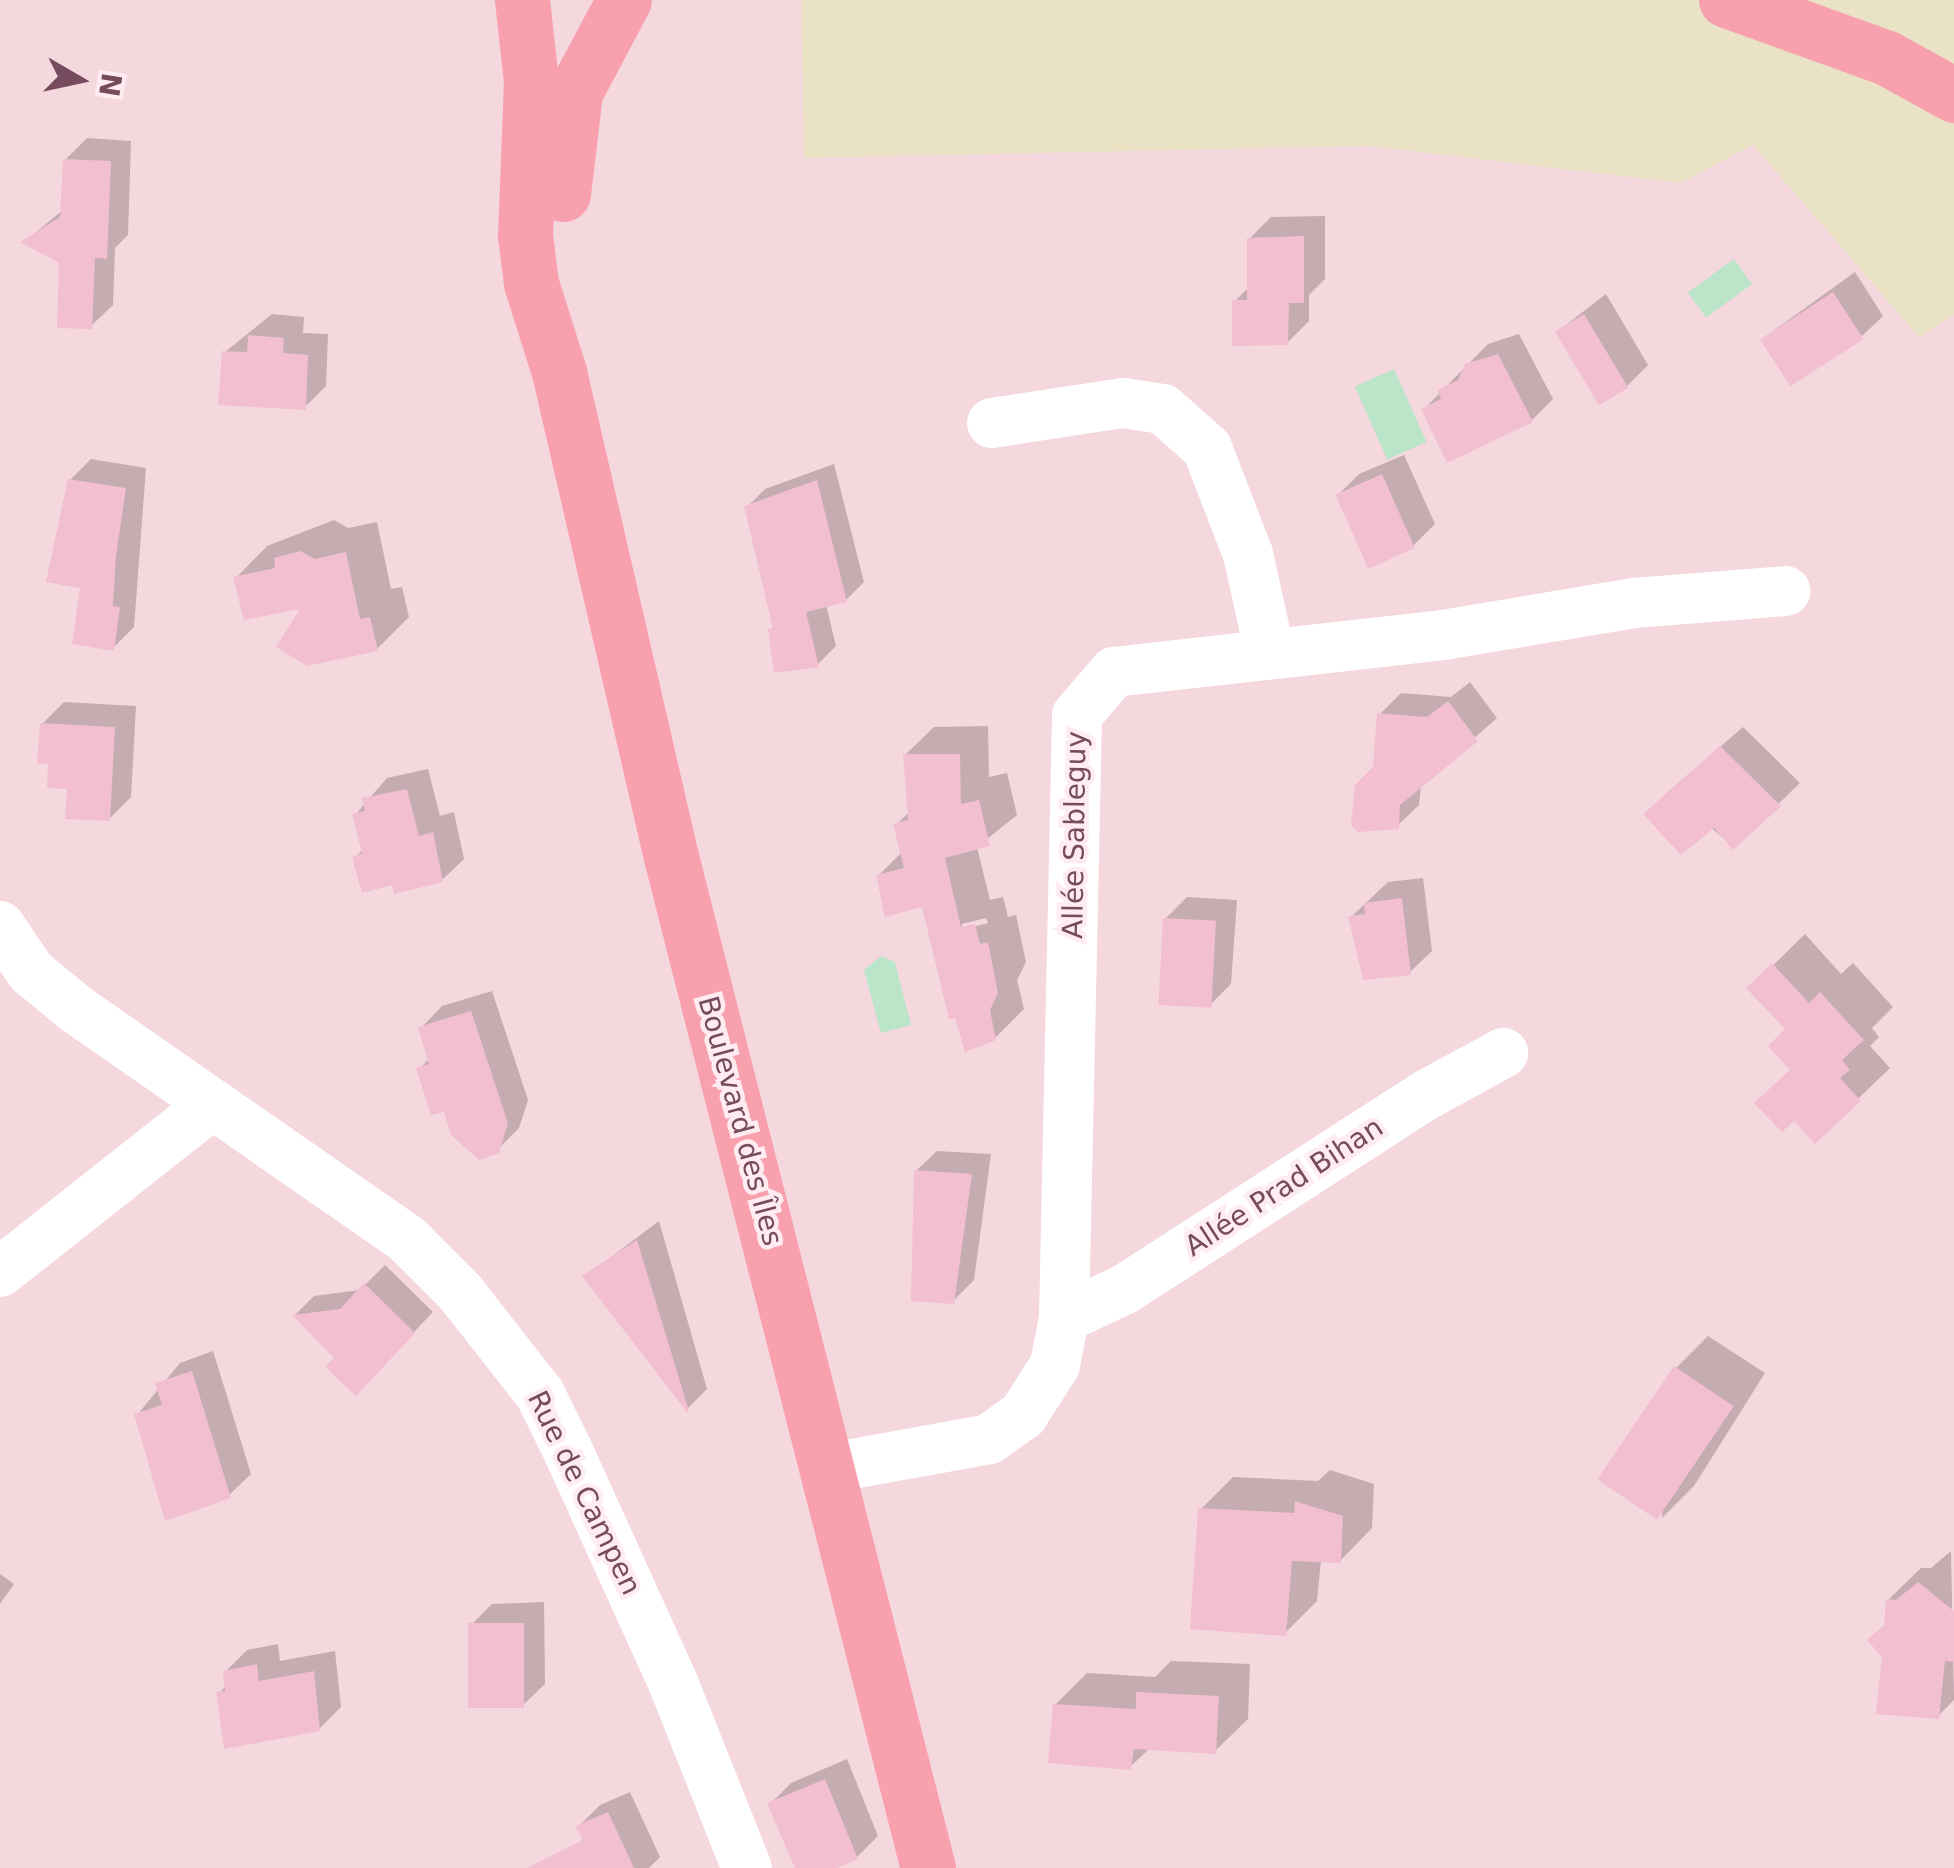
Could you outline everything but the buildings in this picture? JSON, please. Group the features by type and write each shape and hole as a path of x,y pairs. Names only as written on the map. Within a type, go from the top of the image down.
{"main road":[{"name":"Boulevard des Îles","path":"522,0 532,81 525,235 531,283 558,372 666,838 830,1468 928,1868"},
{"name":"Boulevard des Îles","path":"558,372 568,130 587,62 624,0"},
{"path":"1726,0 1888,58 1954,95"}],"street":[{"path":"992,423 1123,402 1164,409 1208,448 1248,554 1270,654"},
{"name":"Allée Sableguy","path":"830,1468 989,1439 1023,1415 1056,1365 1064,1318 1078,715 1114,672 1444,635 1634,603 1786,591"},
{"name":"Rue de Campen","path":"0,926 31,972 210,1107 408,1240 460,1292 540,1394 674,1684 747,1868"},
{"name":"Allée Prad Bihan","path":"1064,1318 1125,1289 1426,1095 1503,1053"},
{"path":"0,1272 210,1107"}],"shaded area":[{"path":"0,0 801,0 805,158 1369,146 1681,183 1753,145 1918,336 1954,315 1954,1868 0,1868"},
{"path":"801,0 1954,0 1954,315 1919,337 1753,145 1681,183 1369,146 804,158"},
{"path":"1734,259 1752,284 1706,318 1688,293"},
{"path":"1394,369 1427,442 1387,460 1355,386"},
{"path":"881,956 895,962 911,1025 881,1033 864,970"}]}
